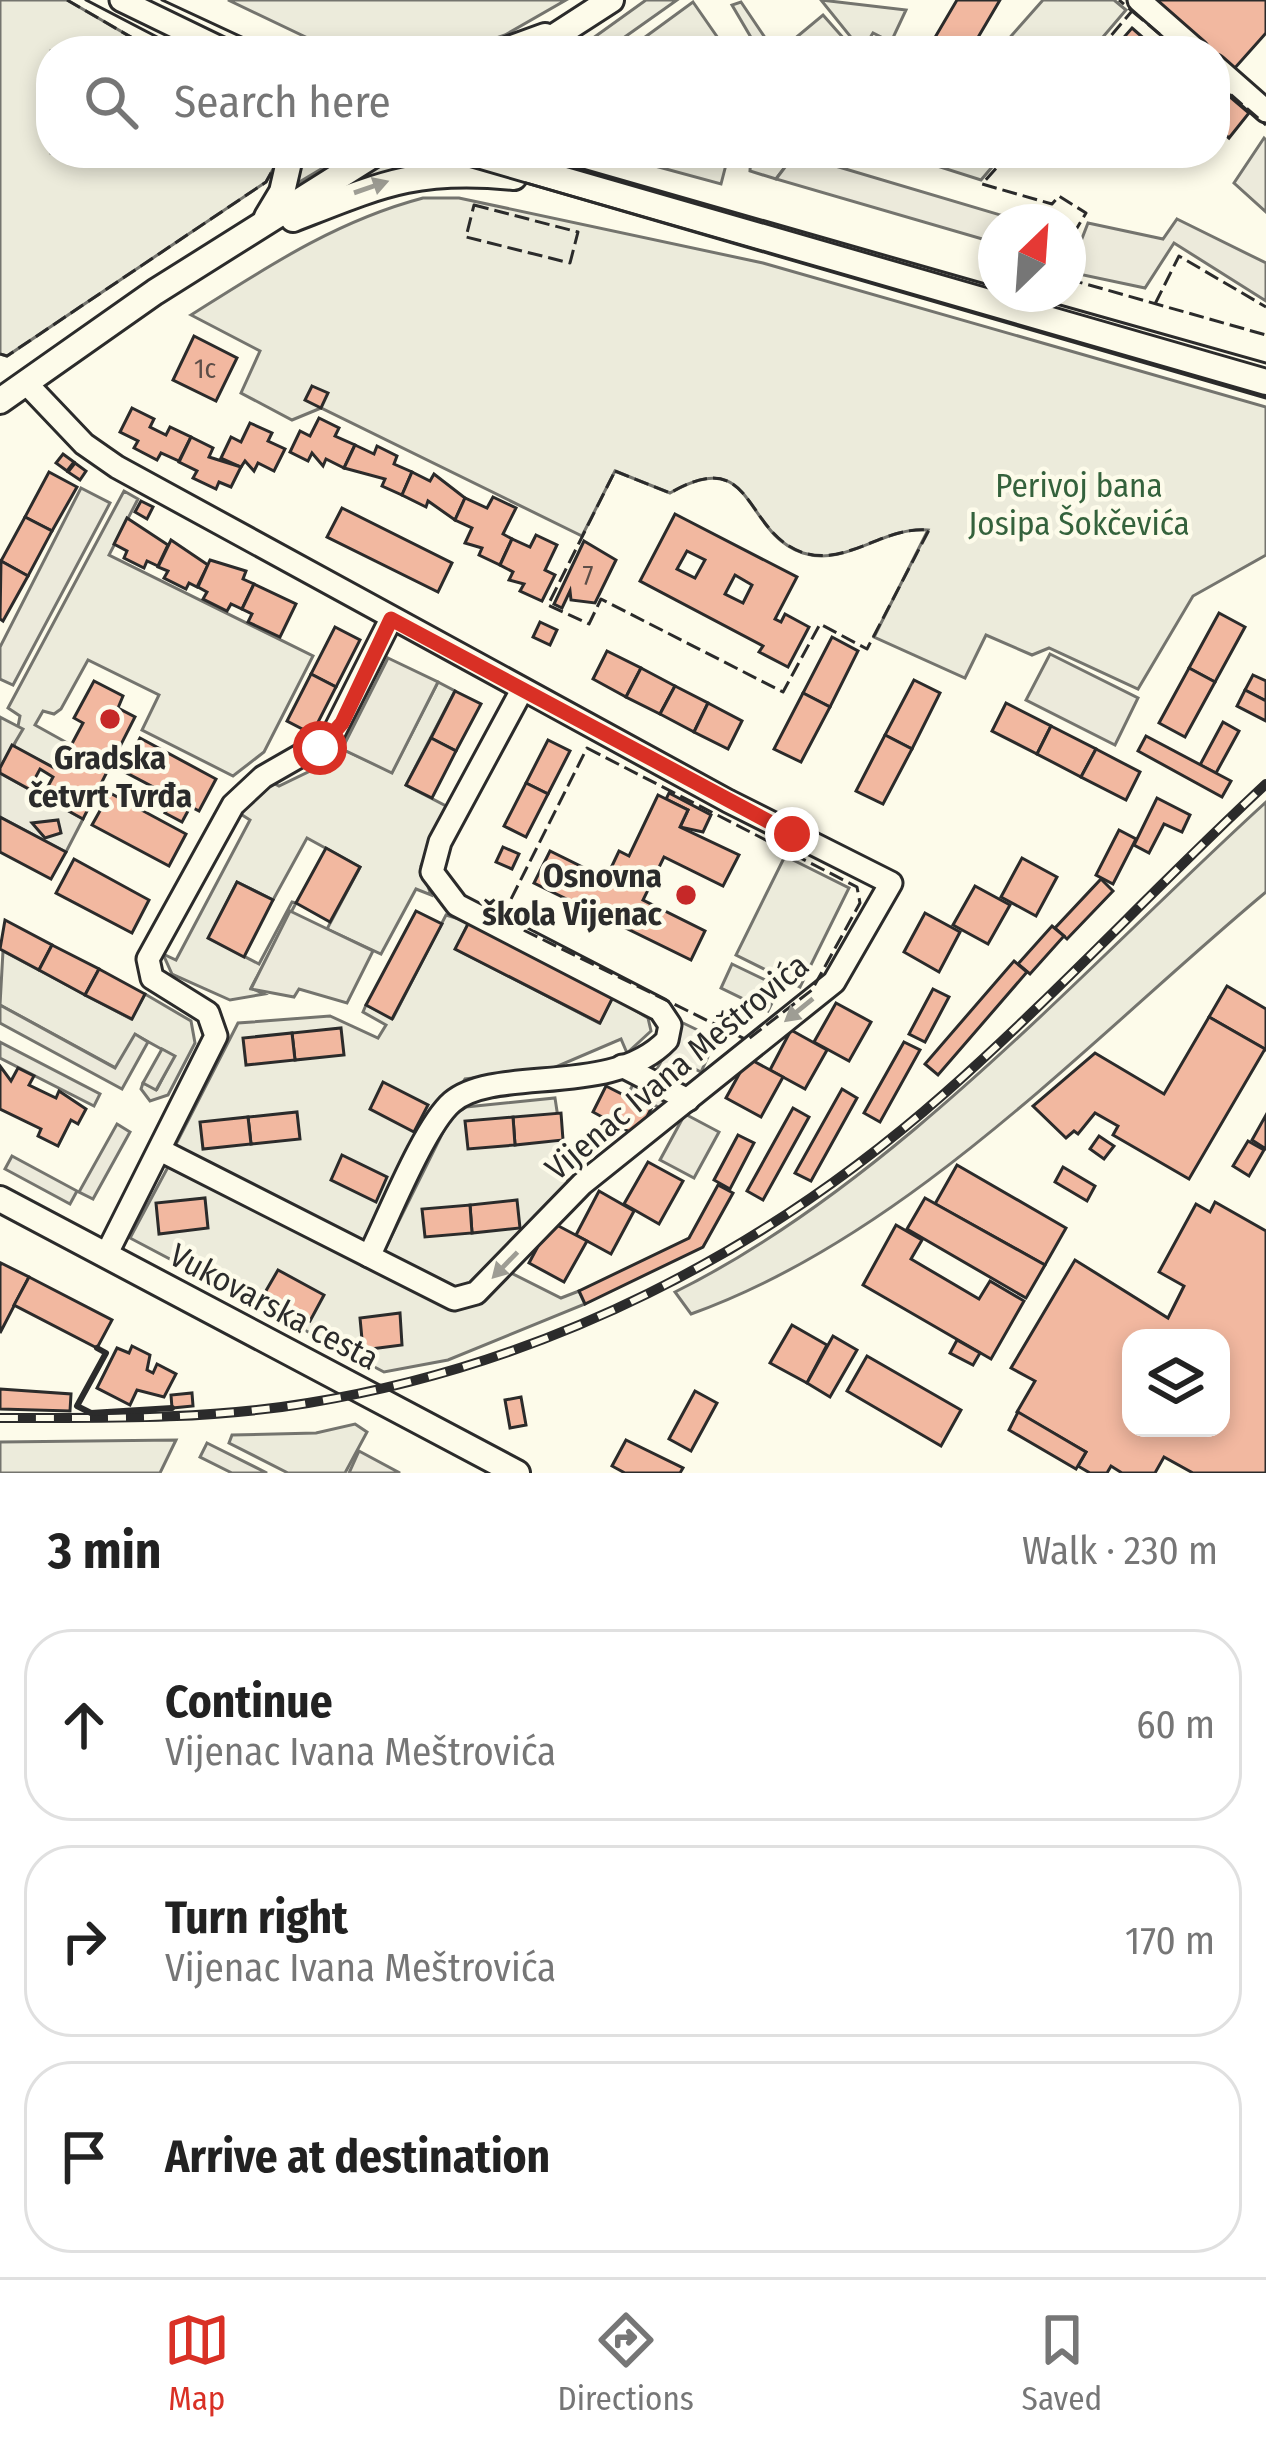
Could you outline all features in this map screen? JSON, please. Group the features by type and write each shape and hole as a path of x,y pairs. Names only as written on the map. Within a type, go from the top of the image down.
{"main road":[{"path":"556,36 611,0"},
{"path":"261,225 282,192 288,168"},
{"path":"0,401 352,168"},
{"path":"520,168 1266,382"},
{"path":"550,168 578,186"},
{"path":"261,225 292,219 373,184 427,174 486,174 578,186"},
{"name":"Vukovarska cesta","path":"0,1199 517,1473"}],"street":[{"path":"121,0 160,9 202,36"},
{"path":"1139,0 1180,36"},
{"path":"1230,79 1266,111"},
{"name":"Vijenac Ivana Meštrovića","path":"26,383 102,458 522,690 891,883 834,982 582,1184 465,1299 454,1299 160,1150"},
{"path":"106,1255 217,1028 208,1012 152,979 148,959 233,806 263,777 320,748 342,723 391,619"},
{"name":"Vijenac Ivana Meštrovića","path":"369,1256 433,1129 447,1106 466,1091 569,1079 622,1066 652,1056 668,1040 670,1025 661,1010 457,905 432,872 440,842 522,690"},
{"path":"622,1066 688,1100"}],"green space":[{"path":"0,0 67,0 129,36 36,36 36,168 274,168 266,182 7,356 0,354"},
{"path":"228,0 566,0 502,36 304,36"},
{"path":"646,0 677,0 626,36 596,36"},
{"path":"821,0 906,10 894,36 850,36"},
{"path":"1043,0 1114,0 1126,10 1104,36 1011,36"},
{"path":"693,2 717,36 647,36"},
{"path":"741,2 764,36 750,36 732,5"},
{"path":"823,15 842,36 798,36"},
{"path":"298,168 323,168 296,184"},
{"path":"372,168 430,168 352,183"},
{"path":"662,168 725,168 721,184"},
{"path":"750,168 784,168 776,179"},
{"path":"943,168 991,168 981,180"},
{"name":"Perivoj bana Josipa Šokčevića","path":"423,198 459,198 763,263 1266,407 1266,555 1193,596 1138,689 1049,648 1032,655 986,635 965,678 874,637 928,530 896,534 834,555 803,553 783,543 734,485 718,478 698,480 670,493 615,471 582,536 321,408 292,420 241,393 260,351 191,315 331,232"},
{"path":"124,491 138,499 109,555 313,656 264,752 233,776 142,730 159,695 88,660 61,709 54,714 43,711 35,725 71,745 58,770 14,747 20,716 8,708"},
{"path":"438,682 455,691 406,785 446,806 421,866 431,895 416,889 381,954 327,929 360,867 307,838 273,900 237,882 209,938 259,964 292,902 296,903 251,988 264,994 230,1000 172,974 163,954 176,960 250,820 239,813 271,782 279,786 337,758 342,749 392,772"},
{"path":"1266,802 1266,892 1065,1069 923,1185 848,1236 771,1279 691,1314 675,1292 756,1247 910,1133"},
{"path":"785,856 849,888 800,987 736,955"},
{"path":"446,915 469,922 456,949 599,1023 613,997 648,1018 651,1031 627,1053 621,1039 551,1069 465,1079 366,1250 174,1148 238,1023 330,1016 378,1038 386,1025 363,1012 366,1005 393,1018"},
{"path":"3,951 131,1019 145,994 191,1021 195,1043 168,1095 150,1101 141,1089 143,1083 157,1089 174,1056 136,1035 116,1068 0,1005"},
{"path":"732,964 780,987 768,1011 721,988"},
{"path":"555,1098 569,1190 473,1289 459,1294 381,1257 450,1118 466,1107"},
{"path":"168,1167 449,1308 509,1272 561,1298 579,1291 585,1304 448,1360 384,1372 130,1238"},
{"path":"355,1424 367,1432 345,1473 288,1473 229,1443 232,1435 316,1433"},
{"path":"176,1440 160,1473 0,1473 0,1442"}],"shaded area":[{"path":"1266,140 1266,212 1234,183"},
{"path":"784,168 842,168 978,208 978,238 776,179"},
{"path":"1177,219 1266,263 1266,301 1174,243 1145,288 1086,276 1088,223 1163,239"},
{"path":"81,488 110,503 13,685 0,679 0,647"},
{"path":"1050,654 1138,698 1115,745 1026,700"},
{"path":"388,658 438,682 392,773 342,749"},
{"path":"0,717 23,729 0,768"},
{"path":"0,773 83,819 66,852 0,817"},
{"path":"290,911 373,951 347,1003 299,989 294,997 251,989"},
{"path":"0,1005 115,1068 135,1034 148,1042 122,1089 0,1023"},
{"path":"681,1022 716,1039 701,1072 687,1065 664,1110 629,1092 635,1081 648,1087"},
{"path":"0,1042 100,1094 94,1106 0,1058"},
{"path":"162,1049 175,1056 156,1090 143,1083"},
{"path":"685,1114 719,1132 694,1178 660,1160"},
{"path":"117,1124 130,1132 93,1199 79,1192"},
{"path":"12,1156 77,1191 70,1204 5,1169"},
{"path":"207,1443 267,1473 232,1473 200,1457"},
{"path":"359,1451 400,1473 349,1473"}],"building":[{"path":"957,0 1000,0 979,36 936,36"},
{"path":"1156,0 1266,0 1266,33 1234,69 1230,36 1197,36"},
{"path":"1230,97 1249,113 1230,137"},
{"path":"194,336 237,358 216,401 173,380"},
{"path":"312,386 328,393 321,408 305,400"},
{"path":"132,408 154,419 150,427 166,435 170,427 191,437 179,461 161,453 157,460 134,448 138,441 120,432"},
{"path":"319,418 339,428 335,436 355,445 344,468 326,459 323,466 312,453 308,461 290,452 300,431 310,436"},
{"path":"250,423 272,433 268,441 285,449 274,471 258,463 254,471 245,461 241,467 221,458 231,437 241,442"},
{"path":"191,437 213,448 209,457 241,467 231,487 219,482 216,489 193,478 197,471 179,462"},
{"path":"355,445 374,454 377,446 397,456 394,464 412,472 402,495 382,486 385,479 344,468"},
{"path":"63,454 74,462 67,471 56,463"},
{"path":"75,463 86,471 80,480 68,472"},
{"path":"49,472 77,487 52,531 25,517"},
{"path":"412,472 430,481 434,474 465,498 455,520 428,501 426,507 402,495"},
{"path":"493,497 516,508 503,534 512,539 500,565 479,555 482,548 465,543 472,528 455,520 465,498 487,508"},
{"path":"141,501 153,507 147,519 135,512"},
{"path":"342,508 452,563 438,592 327,537"},
{"path":"675,514 797,577 775,619 781,622 785,614 809,627 788,667 759,652 763,646 640,581","holes":["687,551 705,560 695,578 677,569","735,575 752,585 743,603 725,594"]},
{"path":"25,517 52,531 28,576 1,561"},
{"path":"127,518 168,545 158,566 147,561 144,568 124,558 127,551 114,544"},
{"path":"536,535 557,545 545,570 555,575 542,601 520,591 524,584 509,580 513,572 500,565 512,539 530,547"},
{"path":"171,540 208,565 197,587 189,583 186,589 164,578 168,571 158,567"},
{"path":"584,541 616,560 595,603 571,600 570,591 562,608 554,604"},
{"path":"210,560 246,571 243,579 254,584 242,609 231,604 227,611 203,599 207,592 198,587"},
{"path":"1,561 28,576 3,621 0,619"},
{"path":"254,584 296,604 280,637 248,622 252,614 242,609"},
{"path":"1219,613 1245,627 1215,682 1189,668"},
{"path":"540,622 557,630 550,645 533,637"},
{"path":"335,627 360,640 336,687 311,674"},
{"path":"832,637 858,651 830,707 803,693"},
{"path":"607,651 641,668 626,697 593,679"},
{"path":"641,668 675,686 660,714 626,697"},
{"path":"1189,668 1215,682 1185,737 1159,723"},
{"path":"311,674 336,687 312,734 287,721"},
{"path":"1253,675 1266,681 1266,701 1245,690"},
{"path":"914,680 940,693 912,749 885,735"},
{"path":"94,681 123,696 118,708 135,717 83,819 0,773 12,745 58,770 83,723 74,718","holes":["40,769 53,777 45,792 32,784"]},
{"path":"675,686 708,703 694,732 660,714"},
{"path":"1245,690 1266,701 1266,721 1237,706"},
{"path":"455,691 481,704 456,751 431,738"},
{"path":"803,693 830,707 801,762 774,749"},
{"path":"708,703 742,721 728,749 694,732"},
{"path":"1006,703 1051,726 1037,754 992,731"},
{"path":"1223,722 1239,731 1216,773 1200,765"},
{"path":"1051,726 1096,749 1081,777 1037,754"},
{"path":"885,735 912,749 883,804 856,791"},
{"path":"1146,736 1231,781 1222,797 1138,751"},
{"path":"140,738 216,779 199,811 123,771"},
{"path":"431,738 456,751 432,798 406,785"},
{"path":"548,740 570,751 548,794 526,783"},
{"path":"1096,749 1140,772 1126,800 1081,777"},
{"path":"526,783 548,794 526,837 504,826"},
{"path":"110,793 186,834 169,866 92,825"},
{"path":"669,793 711,815 703,832 680,827 688,810 666,799"},
{"path":"658,795 688,810 680,827 739,855 723,886 664,857 643,900 705,931 691,960 534,883 550,851 615,883 621,872 611,868 619,851 629,856"},
{"path":"1157,798 1190,815 1182,832 1164,824 1149,853 1134,845"},
{"path":"172,800 189,809 182,822 165,813"},
{"path":"0,817 66,852 51,879 0,852"},
{"path":"58,820 61,833 45,838 32,823"},
{"path":"1119,830 1136,839 1113,884 1096,875"},
{"path":"503,847 519,854 512,869 496,862"},
{"path":"326,848 360,867 330,922 296,903"},
{"path":"1022,858 1057,877 1036,916 1001,897"},
{"path":"74,859 149,900 132,933 56,893"},
{"path":"1101,879 1113,891 1067,939 1055,928"},
{"path":"237,882 273,900 244,957 208,938"},
{"path":"975,886 1010,905 988,944 953,925"},
{"path":"416,911 442,924 392,1019 366,1005"},
{"path":"925,913 960,932 939,972 904,952"},
{"path":"5,920 52,945 39,970 0,949"},
{"path":"469,922 613,997 600,1023 455,949"},
{"path":"1052,926 1064,936 1030,974 1018,964"},
{"path":"52,945 99,969 85,995 39,970"},
{"path":"1014,961 1027,972 938,1075 925,1064"},
{"path":"99,969 145,994 132,1019 85,995"},
{"path":"1227,986 1266,1009 1266,1050 1209,1017"},
{"path":"933,989 949,997 925,1042 909,1034"},
{"path":"836,1003 871,1022 849,1061 814,1042"},
{"path":"1209,1017 1265,1049 1189,1179 1113,1135 1118,1126 1095,1113 1078,1134 1074,1131 1066,1138 1033,1106 1095,1053 1164,1094"},
{"path":"341,1028 344,1055 295,1060 292,1033"},
{"path":"791,1030 827,1050 805,1089 770,1070"},
{"path":"292,1033 295,1060 246,1065 243,1038"},
{"path":"904,1042 920,1050 880,1122 864,1113"},
{"path":"748,1058 783,1077 761,1117 726,1098"},
{"path":"0,1066 11,1081 18,1068 34,1076 29,1085 56,1098 59,1091 86,1109 78,1124 71,1120 58,1146 38,1136 41,1129 0,1109"},
{"path":"383,1082 428,1105 414,1132 370,1109"},
{"path":"606,1086 651,1109 637,1136 593,1112"},
{"path":"842,1089 857,1098 811,1181 795,1173"},
{"path":"793,1108 809,1117 763,1200 747,1191"},
{"path":"297,1112 300,1139 251,1144 248,1117"},
{"path":"561,1113 563,1140 515,1145 513,1117"},
{"path":"1266,1115 1266,1149 1252,1140"},
{"path":"248,1117 251,1144 203,1149 200,1122"},
{"path":"513,1117 515,1145 468,1149 465,1121"},
{"path":"738,1135 754,1143 730,1189 714,1180"},
{"path":"1099,1136 1114,1146 1104,1159 1090,1149"},
{"path":"1248,1141 1264,1150 1249,1176 1233,1166"},
{"path":"342,1155 387,1177 376,1202 331,1180"},
{"path":"648,1162 683,1181 659,1224 624,1204"},
{"path":"957,1165 1066,1228 1045,1265 935,1204"},
{"path":"1063,1167 1095,1186 1087,1201 1055,1182"},
{"path":"718,1185 733,1193 703,1247 585,1304 579,1291 689,1238"},
{"path":"599,1191 634,1211 611,1254 576,1235"},
{"path":"205,1198 208,1228 159,1234 156,1203"},
{"path":"925,1198 1045,1265 1026,1298 907,1229"},
{"path":"517,1200 520,1228 472,1233 470,1205"},
{"path":"1215,1202 1266,1231 1266,1473 1193,1473 1164,1457 1155,1473 1122,1473 1111,1466 1107,1473 1090,1473 1078,1466 1086,1452 1017,1412 1035,1381 1011,1368 1075,1260 1168,1318 1184,1286 1159,1272 1196,1204 1210,1212"},
{"path":"470,1205 472,1233 425,1237 422,1209"},
{"path":"551,1222 587,1241 564,1282 529,1263"},
{"path":"896,1225 922,1240 911,1259 979,1299 990,1281 1024,1301 991,1359 863,1285"},
{"path":"0,1266 29,1277 0,1333"},
{"path":"278,1270 324,1295 310,1321 263,1296"},
{"path":"29,1277 112,1320 97,1348 14,1305"},
{"path":"400,1313 402,1345 363,1350 360,1318"},
{"path":"792,1325 827,1345 807,1383 770,1363"},
{"path":"833,1336 857,1350 830,1397 807,1383"},
{"path":"957,1340 980,1353 973,1365 950,1353"},
{"path":"132,1346 150,1355 147,1370 153,1373 157,1364 176,1374 164,1397 137,1390 130,1405 97,1388 117,1348 129,1353"},
{"path":"867,1356 961,1410 941,1446 847,1391"},
{"path":"0,1389 71,1394 70,1411 0,1409"},
{"path":"695,1391 717,1403 691,1451 669,1439"},
{"path":"192,1393 193,1406 172,1408 171,1395"},
{"path":"521,1397 526,1425 510,1428 505,1400"},
{"path":"1018,1412 1086,1452 1076,1469 1009,1430"},
{"path":"626,1440 683,1468 680,1473 625,1473 612,1466"}],"tram line":[{"path":"86,0 155,36"},
{"path":"162,0 240,36"},
{"path":"475,168 1266,398"},
{"path":"580,168 978,282"},
{"path":"1085,312 1266,363"}],"railway":[{"path":"0,1418 193,1415 308,1403 483,1361 648,1293 727,1251 875,1151 986,1056 1266,784"}],"fence":[{"path":"67,0 129,36"},
{"path":"1111,36 1132,11 1119,0"},
{"path":"1132,11 1162,36"},
{"path":"1230,94 1266,125"},
{"path":"0,354 7,356 266,182 274,168"},
{"path":"996,168 982,184 1052,204"},
{"path":"1052,204 1059,196 1072,204"},
{"path":"474,205 578,232 570,263 466,237 474,205"},
{"path":"1155,304 1179,256 1266,307"},
{"path":"1086,284 1266,335"},
{"path":"615,471 670,493 698,480 718,478 734,485 784,543 804,553 835,554 912,530 929,530 867,649 820,624 783,692 601,599 589,624 548,605 615,471"},
{"path":"587,748 857,887 860,903 812,990 747,1040 501,919 587,748"}],"wall":[{"path":"97,1348 106,1353 77,1406 91,1413 172,1408"}],"place":[{"name":"Gradska četvrt Tvrđa","path":"110,719"},
{"name":"Osnovna škola Vijenac","path":"686,895"}],"route":[{"path":"320,748 342,723 391,619 792,834"}]}
